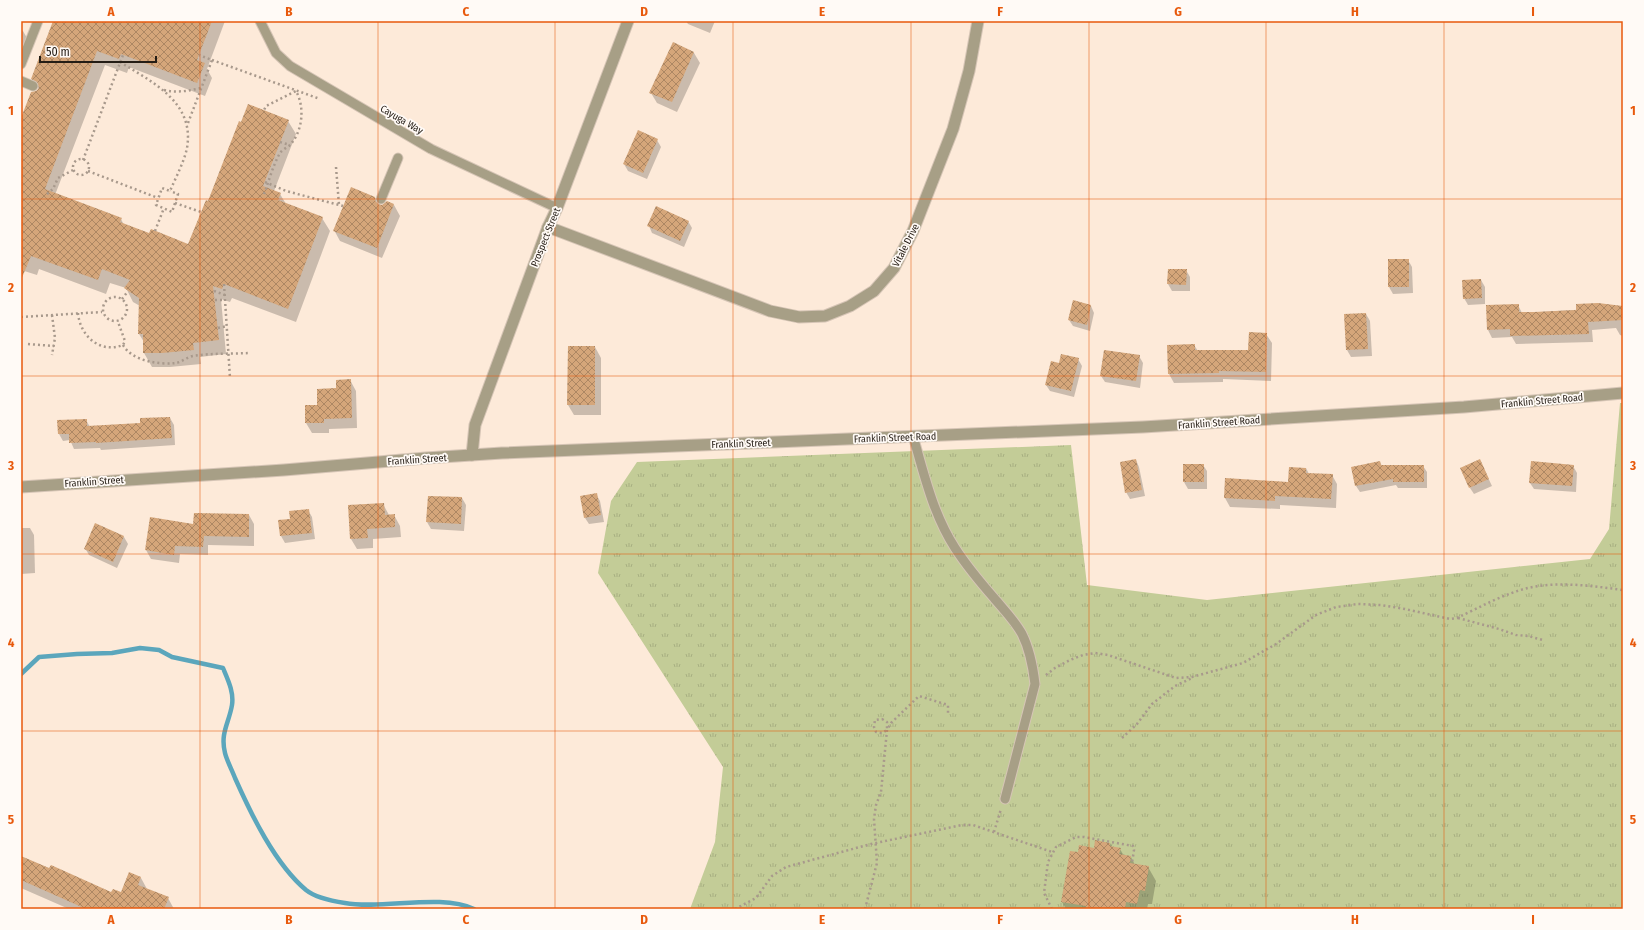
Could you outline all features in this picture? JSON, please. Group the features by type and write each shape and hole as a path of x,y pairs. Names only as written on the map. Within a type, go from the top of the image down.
{"street":[{"name":"Prospect Street","path":"472,455 476,425 548,227 557,208 628,21"},
{"name":"Vitale Drive","path":"548,227 770,311 799,317 826,316 850,306 874,291 894,268 913,231 953,129 969,71 978,21"},
{"name":"Franklin Street Road","path":"814,440 1143,427 1464,407 1623,393"},
{"name":"Franklin Street","path":"21,487 284,470 472,455 814,440"}],"lane":[{"path":"21,64 38,21"},
{"name":"Cayuga Way","path":"260,21 276,54 290,66 431,149 557,208"},
{"path":"21,44 28,41 32,37"},
{"path":"21,81 33,86"},
{"path":"381,199 398,158"},
{"path":"913,436 931,498 941,522 955,548 982,585 1013,620 1022,634 1033,666 1035,684 1004,799"}],"path":[{"path":"83,160 123,55"},
{"path":"199,55 321,100"},
{"path":"170,191 186,149 187,124 212,60"},
{"path":"120,62 163,90 183,113 187,124"},
{"path":"163,90 171,92 201,88"},
{"path":"264,110 266,106 296,91"},
{"path":"264,194 266,183 280,152 290,145 294,139 301,118 300,98 296,91"},
{"path":"280,142 290,145"},
{"path":"79,160 83,160 88,164 88,171 85,175 80,176 73,170 74,163 79,160"},
{"path":"336,167 339,205"},
{"path":"47,194 53,189 58,178 73,170"},
{"path":"88,171 158,198"},
{"path":"266,183 276,189 343,206"},
{"path":"162,188 170,191 178,194 172,212 156,205 162,188"},
{"path":"175,203 201,212"},
{"path":"155,231 164,208"},
{"path":"224,284 230,378"},
{"path":"122,300 128,291"},
{"path":"214,291 225,296"},
{"path":"114,297 122,300 126,306 126,314 118,322 106,319 102,312 102,307 106,300 114,297"},
{"path":"215,300 225,300"},
{"path":"21,317 102,312"},
{"path":"78,313 81,328 92,341 109,347 123,345"},
{"path":"52,315 55,329 52,355"},
{"path":"118,322 125,341 123,345"},
{"path":"218,328 227,326"},
{"path":"28,344 54,346"},
{"path":"123,345 134,355 155,362 167,363 182,361 192,356 249,353"},
{"path":"1457,618 1527,588 1552,585 1572,585 1623,590"},
{"path":"1035,684 1055,668 1070,660 1083,655 1095,653 1108,655 1176,678 1192,677 1243,663 1276,644 1316,615 1336,607 1358,604 1380,605 1405,609 1442,618 1457,618 1498,628 1516,635 1544,640"},
{"path":"1122,738 1137,724 1152,704 1175,686 1192,677"},
{"path":"865,909 877,863 874,820 876,805 881,792 887,730 887,722 882,719 875,720 874,727 876,732 882,733 887,730 891,723 920,696 948,705 948,714"},
{"path":"994,832 1004,799"},
{"path":"735,909 756,898 772,876 786,867 876,843 962,825 973,825 1052,852"},
{"path":"1052,909 1044,893 1048,862 1056,846 1076,837 1084,837 1133,846 1134,850 1132,863"}],"green space":[{"path":"1620,403 1623,403 1623,909 690,909 715,842 723,767 598,573 611,501 637,462 1071,445 1087,585 1207,600 1590,559 1609,529"}],"building":[{"path":"53,21 212,21 197,60 205,63 197,83 121,54 119,59 97,51 45,189 122,218 120,222 149,233 151,229 188,244 206,200 208,201 239,121 241,122 248,104 289,120 263,186 281,193 278,200 323,217 288,309 224,284 222,289 213,286 219,340 193,343 194,350 143,353 143,334 138,334 139,298 124,288 130,280 102,269 98,280 31,256 21,280 21,118 31,92 36,91 39,88 37,82 31,79"},
{"path":"673,42 694,52 672,102 649,93"},
{"path":"638,130 658,139 643,173 623,164"},
{"path":"351,187 375,197 378,204 382,205 387,201 394,204 377,248 333,231"},
{"path":"656,206 689,221 680,241 647,226"},
{"path":"1388,259 1409,259 1409,287 1388,287"},
{"path":"1168,269 1187,269 1186,285 1167,284"},
{"path":"1481,279 1482,298 1463,299 1462,280"},
{"path":"1073,300 1091,305 1087,325 1068,320"},
{"path":"1598,303 1623,306 1623,320 1588,322 1589,334 1510,336 1510,329 1487,330 1486,305 1519,304 1519,312 1534,312 1576,310 1576,304"},
{"path":"1366,313 1368,349 1346,350 1344,314"},
{"path":"1249,332 1267,333 1266,372 1219,371 1219,373 1168,374 1167,345 1195,344 1195,350 1248,350"},
{"path":"568,346 595,346 595,405 567,405"},
{"path":"1104,350 1140,355 1136,381 1100,376"},
{"path":"1061,354 1079,358 1071,391 1045,385 1051,361 1059,363"},
{"path":"351,379 352,418 324,419 324,423 305,423 305,405 317,405 317,389 336,388 336,380"},
{"path":"170,417 172,438 96,443 69,443 69,434 58,434 57,420 87,419 87,426 140,423 140,418"},
{"path":"1136,459 1142,490 1125,493 1120,462"},
{"path":"1480,459 1489,479 1469,488 1460,468"},
{"path":"1380,461 1381,465 1424,465 1424,482 1393,482 1393,479 1355,486 1351,467"},
{"path":"1531,461 1574,465 1572,486 1529,483"},
{"path":"1183,464 1204,464 1204,482 1183,482"},
{"path":"1289,467 1306,468 1306,473 1333,474 1331,499 1275,496 1275,501 1224,498 1225,478 1288,482"},
{"path":"597,493 601,515 584,518 580,496"},
{"path":"428,496 462,497 461,524 426,522"},
{"path":"384,503 385,515 395,514 395,527 367,529 368,538 350,539 348,505"},
{"path":"309,509 312,533 280,536 278,520 290,519 289,511"},
{"path":"194,513 249,514 249,537 204,536 203,547 175,546 174,555 145,550 150,517 193,524"},
{"path":"95,523 124,536 113,562 84,549"},
{"path":"1095,840 1110,843 1110,846 1121,848 1119,854 1131,856 1130,863 1149,866 1145,891 1140,890 1137,904 1126,902 1125,909 1085,909 1086,906 1061,902 1070,851 1078,852 1079,845 1094,848"},
{"path":"21,856 49,868 51,865 111,892 113,889 121,892 129,872 141,877 138,885 169,897 164,909 86,909 21,880"}],"waterway":[{"path":"21,674 39,657 112,653 140,648 159,650 172,657 223,668 232,695 231,711 224,734 226,756 248,807 265,838 284,867 306,890 324,899 360,905 445,902 460,904 474,909"}]}
